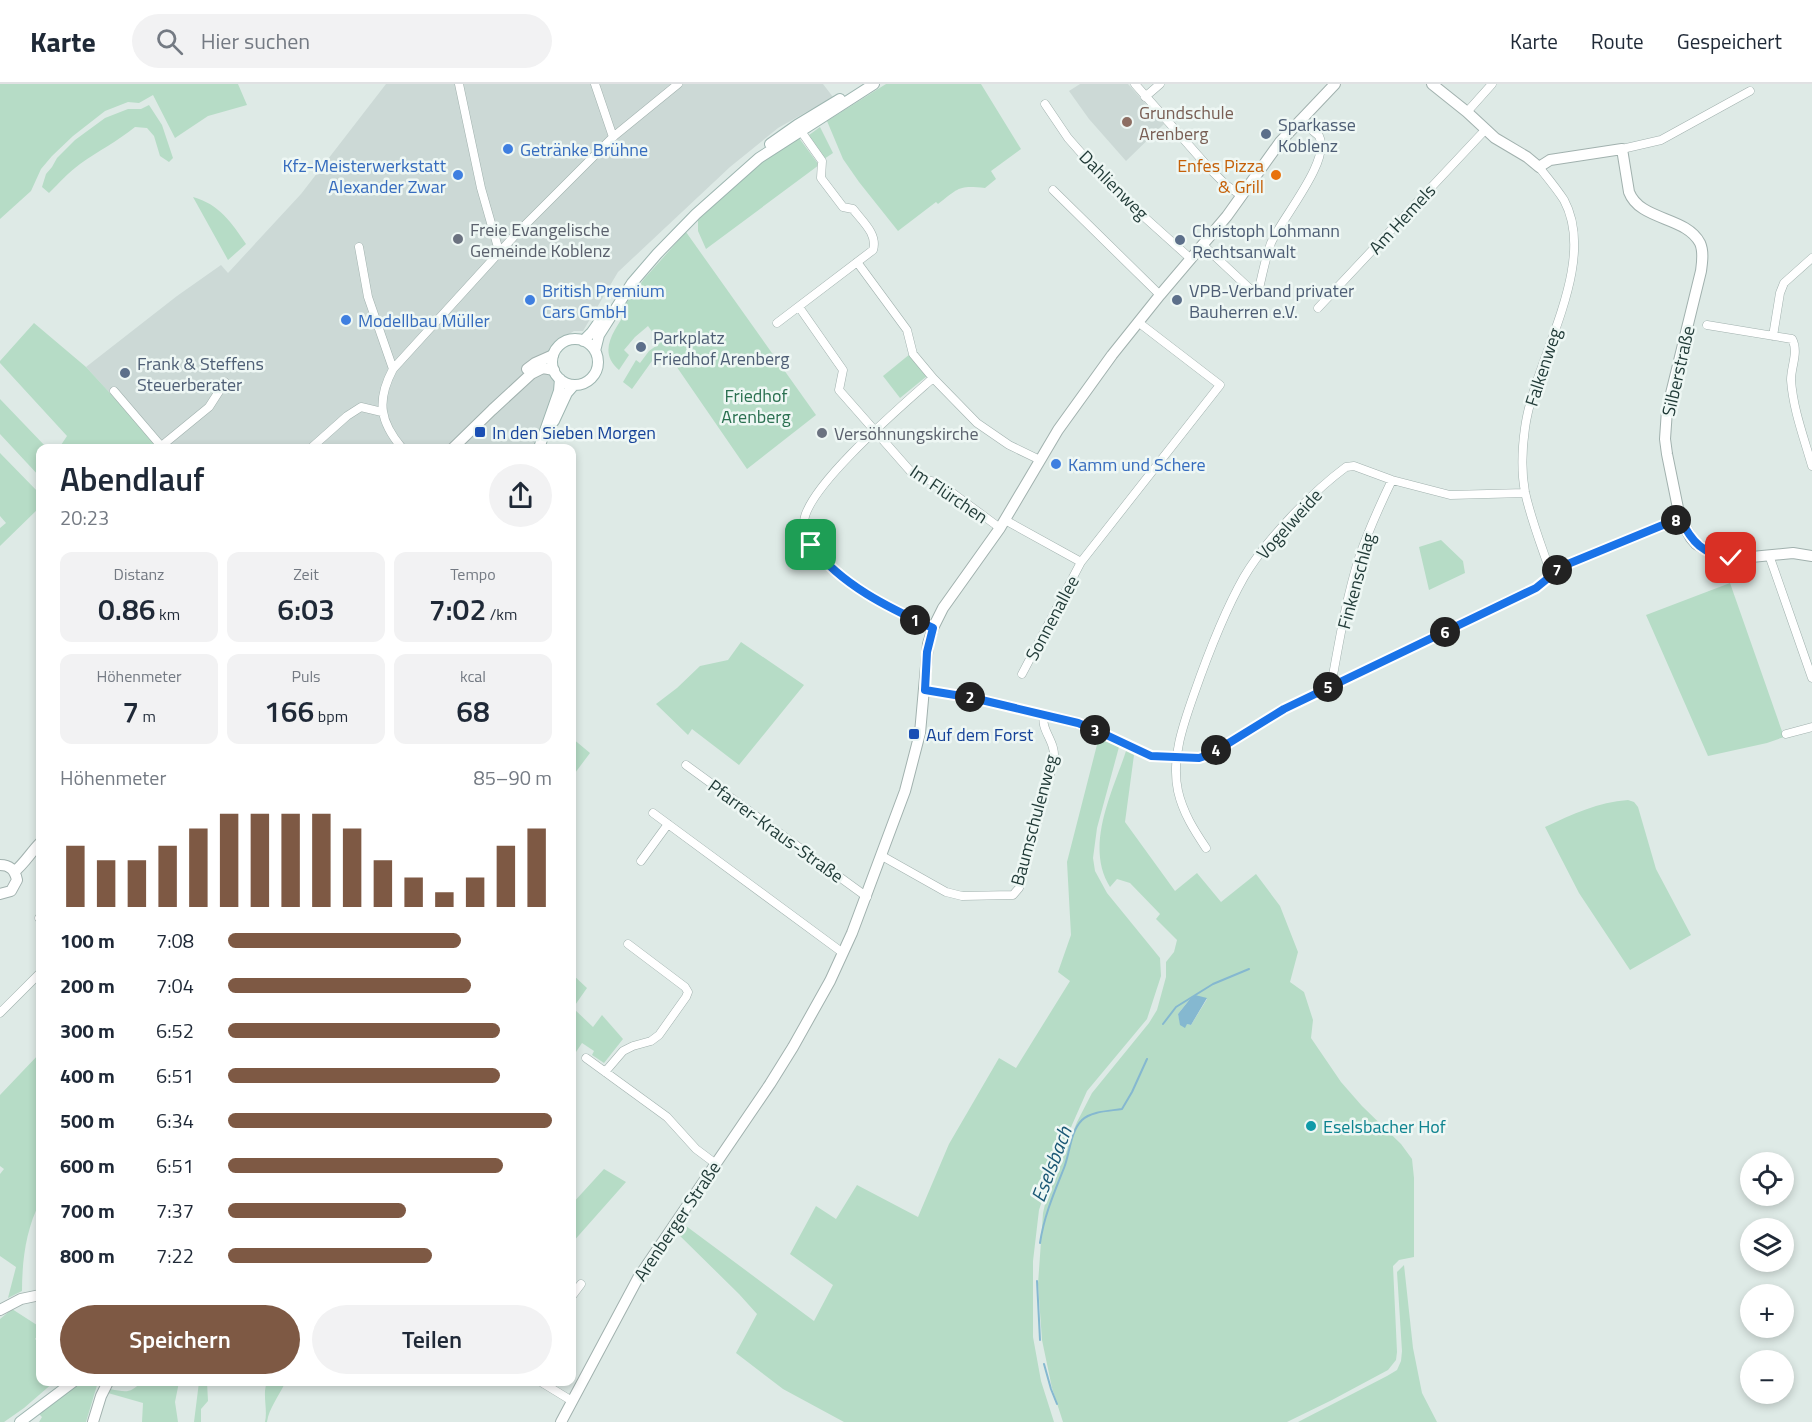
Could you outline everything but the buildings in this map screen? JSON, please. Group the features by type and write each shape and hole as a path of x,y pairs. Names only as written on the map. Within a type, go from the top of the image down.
{"street":[{"path":"459,84 481,188 499,251"},
{"path":"595,84 613,137"},
{"path":"399,444 384,422 382,412 387,381 393,369 499,251 613,137 678,84"},
{"path":"583,341 592,332 635,271 697,203 732,172 867,84"},
{"path":"457,444 535,372 543,368 574,385 584,383 594,375 598,364 595,351 599,335 625,293 657,254 696,214 759,158 799,128 874,84"},
{"path":"1135,84 1226,185 1242,196"},
{"path":"1145,97 1160,84"},
{"path":"653,813 843,953 882,856 905,791 918,745 927,652 933,628 951,597 1002,524 1076,404 1138,322 1242,196 1275,148 1335,84"},
{"path":"1432,84 1504,144 1539,167 1550,160 1622,149 1661,140 1750,91"},
{"path":"1467,112 1492,84"},
{"name":"Dahlienweg","path":"1045,104 1068,138 1112,188 1191,259"},
{"path":"1203,244 1249,288 1258,293 1271,243 1312,175 1320,156 1321,140 1300,120"},
{"path":"777,323 873,250 875,246 873,235 853,209 843,207 821,178 822,161 799,128"},
{"name":"Am Hemels","path":"1318,308 1486,129"},
{"name":"Silberstraße","path":"1622,149 1631,199 1642,208 1689,232 1700,243 1702,252 1701,272 1667,410 1665,439 1680,518 1696,544 1712,553 1731,558 1793,553 1812,556"},
{"name":"Falkenweg","path":"1539,167 1564,200 1571,220 1575,243 1572,270 1565,298 1534,387 1525,428 1522,471 1525,493 1551,574"},
{"path":"1053,190 1160,295"},
{"path":"359,247 368,297 393,369"},
{"path":"1773,336 1780,293 1784,283 1812,258"},
{"path":"857,262 907,330 913,354 933,378 977,423 1009,445 1040,460"},
{"name":"Im Flürchen","path":"799,307 843,370 839,390 912,472 922,479 942,486 1002,524"},
{"name":"Sonnenallee","path":"1022,674 1082,562 1220,385 1138,322"},
{"path":"1707,325 1792,339 1796,345 1791,379 1799,420 1812,466"},
{"path":"492,410 525,371 535,363 553,355 559,346 568,340 583,341 595,351"},
{"path":"541,444 559,391 553,355"},
{"path":"933,378 849,457 812,500 804,522 806,535 815,550 861,590 893,609 933,628"},
{"path":"164,444 209,407 225,382"},
{"path":"542,444 567,393 574,385"},
{"path":"114,391 158,444"},
{"path":"316,444 354,411 361,408 382,412"},
{"name":"Vogelweide","path":"1176,759 1186,716 1205,664 1223,619 1245,576 1269,542 1304,505 1346,467 1354,466 1392,480 1450,495 1525,493"},
{"name":"Finkenschlag","path":"1331,686 1348,599 1359,558 1375,514 1392,480"},
{"path":"925,690 1044,714 1100,732 1151,756 1176,759 1199,758 1211,754 1284,709 1536,588 1563,566 1680,518"},
{"name":"Sonnenallee","path":"1002,524 1082,562"},
{"path":"1769,555 1812,678"},
{"name":"Baumschulenweg","path":"882,856 946,892 962,896 1013,895 1019,888 1054,760 1052,741 1043,724 1044,714"},
{"path":"1786,734 1811,730"},
{"path":"1176,759 1177,790 1183,808 1206,848"},
{"name":"Pfarrer-Kraus-Straße","path":"686,765 867,897"},
{"path":"641,861 668,824"},
{"path":"0,894 8,893 14,888 17,880 8,868 25,863 36,847"},
{"path":"605,1072 623,1051 651,1041 659,1035 688,992 685,987 628,944"},
{"name":"Arenberger Straße","path":"563,1421 638,1278 793,1047 843,953"},
{"path":"0,1013 36,977"},
{"path":"586,1058 667,1117 696,1149 716,1164"},
{"path":"576,1291 581,1284"},
{"path":"0,1310 21,1299 36,1296"},
{"path":"45,1403 58,1386"},
{"path":"20,1422 68,1386"},
{"path":"93,1422 106,1386"},
{"path":"548,1386 572,1401"}],"shaded area":[{"path":"386,84 823,84 833,97 778,128 730,167 618,272 583,331 574,331 553,344 549,365 557,384 538,444 156,444 86,367 221,265 228,273 301,194"},
{"name":"Grundschule Arenberg","path":"1080,84 1128,84 1164,124 1126,161 1089,119 1069,91"}],"green space":[{"path":"0,84 238,84 247,105 208,116 175,138 153,95 139,103 128,102 105,111 52,156 41,169 31,191 0,219"},
{"path":"886,84 981,84 1021,149 991,171 996,179 985,188 959,189 938,204 936,202 898,231 843,159 827,121"},
{"path":"149,105 162,125 173,158 169,162 160,156 154,136 147,128 135,127 80,164 49,193 42,187 46,174 57,158 75,140 105,118 128,109 141,109"},
{"path":"820,127 833,153 824,159 809,135"},
{"path":"799,138 819,165 706,249 698,231 698,220 758,165"},
{"path":"193,197 218,209 246,244 228,260"},
{"name":"Friedhof Arenberg","path":"686,232 816,415 747,469 672,360 652,361 632,389 623,382 636,360 640,363 649,351 660,343 648,326 624,350 629,355 619,370 612,363 609,355 610,340 627,310 624,306 644,279"},
{"path":"34,323 86,367 155,444 62,444 67,436 0,361"},
{"path":"910,354 927,376 900,398 883,376"},
{"path":"0,399 43,444 36,444 36,473 0,434"},
{"path":"0,453 36,490 36,511 0,546 0,528 6,523 0,516"},
{"path":"1441,540 1463,561 1465,573 1429,590 1419,547"},
{"path":"1730,583 1784,737 1708,756 1646,615"},
{"path":"741,642 804,685 739,765 692,729 688,735 656,704 700,666 728,660"},
{"path":"1099,737 1119,747 1097,828 1093,858 1095,871 1107,893 1160,958 1161,976 1147,1019 1087,1091 1053,1168 1039,1210 1033,1261 1033,1337 1041,1381 1054,1422 844,1422 783,1389 736,1353 757,1314 676,1232 682,1223 814,1321 833,1285 790,1254 816,1206 836,1219 857,1185 918,1217 949,1144 999,1058 1016,1068 1070,981 1058,972 1071,935 1067,862"},
{"path":"576,741 590,753 576,772"},
{"path":"1126,751 1134,755 1125,822 1175,891 1197,873 1221,902 1256,874 1280,906 1298,952 1290,982 1304,992 1313,1020 1311,1038 1341,1082 1401,1144 1412,1159 1414,1257 1399,1260 1393,1266 1396,1360 1388,1370 1287,1422 1063,1422 1052,1388 1042,1340 1038,1284 1046,1200 1077,1122 1092,1093 1157,1010 1166,977 1166,962 1174,952 1177,940 1156,919 1160,914 1130,883 1117,879 1110,887 1103,871 1100,836 1103,819","holes":["1195,996 1207,999 1191,1025 1180,1022 1178,1014 1190,999"]},
{"path":"1628,800 1634,802 1638,807 1656,869 1691,935 1630,970 1579,893 1545,827 1596,806"},
{"path":"576,978 587,988 576,1004"},
{"path":"576,1011 593,1027 602,1015 623,1039 604,1063 592,1055 594,1051 582,1043 576,1052"},
{"path":"36,1057 36,1210 26,1245 22,1291 8,1298 16,1267 0,1256 0,1174 4,1169 0,1166 0,1095"},
{"path":"604,1169 626,1182 576,1238 576,1200"},
{"path":"1404,1265 1413,1348 1422,1393 1437,1422 1298,1422 1397,1370 1402,1351 1397,1272"},
{"path":"12,1309 36,1324 36,1386 49,1386 4,1422 0,1422 0,1319"},
{"path":"71,1386 97,1386 86,1422 39,1422 42,1417 39,1414"},
{"path":"137,1386 178,1386 175,1402 178,1422 142,1422 143,1403 108,1393 110,1389 124,1391"},
{"path":"198,1386 207,1386 208,1401 201,1409 201,1422 194,1422"},
{"path":"266,1386 283,1386 267,1422 265,1422"}],"water":[{"path":"1195,995 1207,998 1191,1025 1187,1024 1185,1028 1180,1025 1178,1014"}],"waterway":[{"name":"Eselsbach","path":"1163,1024 1176,1007 1213,984 1249,969"},
{"name":"Eselsbach","path":"1040,1243 1047,1214 1078,1125 1090,1115 1122,1109 1147,1059"},
{"name":"Eselsbach","path":"1037,1281 1040,1340"},
{"name":"Eselsbach","path":"1044,1364 1057,1404"}],"place":[{"name":"Grundschule Arenberg","path":"1127,122"},
{"name":"Sparkasse Koblenz","path":"1266,134"},
{"name":"Getränke Brühne","path":"508,149"},
{"name":"Kfz-Meisterwerkstatt Alexander Zwar","path":"458,175"},
{"name":"Enfes Pizza & Grill","path":"1276,175"},
{"name":"Freie Evangelische Gemeinde Koblenz","path":"458,239"},
{"name":"Christoph Lohmann Rechtsanwalt","path":"1180,240"},
{"name":"British Premium Cars GmbH","path":"530,300"},
{"name":"VPB-Verband privater Bauherren e.V.","path":"1177,300"},
{"name":"Modellbau Müller","path":"346,320"},
{"name":"Parkplatz Friedhof Arenberg","path":"641,347"},
{"name":"Frank & Steffens Steuerberater","path":"125,373"},
{"name":"In den Sieben Morgen","path":"480,432"},
{"name":"Versöhnungskirche","path":"822,433"},
{"name":"Kamm und Schere","path":"1056,464"},
{"name":"Auf dem Forst","path":"914,734"},
{"name":"Eselsbacher Hof","path":"1311,1126"}],"route":[{"path":"811,545 861,590 893,609 933,628 927,652 925,690 973,698 1065,720 1089,727 1151,756 1176,759 1199,758 1211,754 1284,709 1536,588 1563,566 1680,518 1696,544 1712,553 1731,558"}]}
